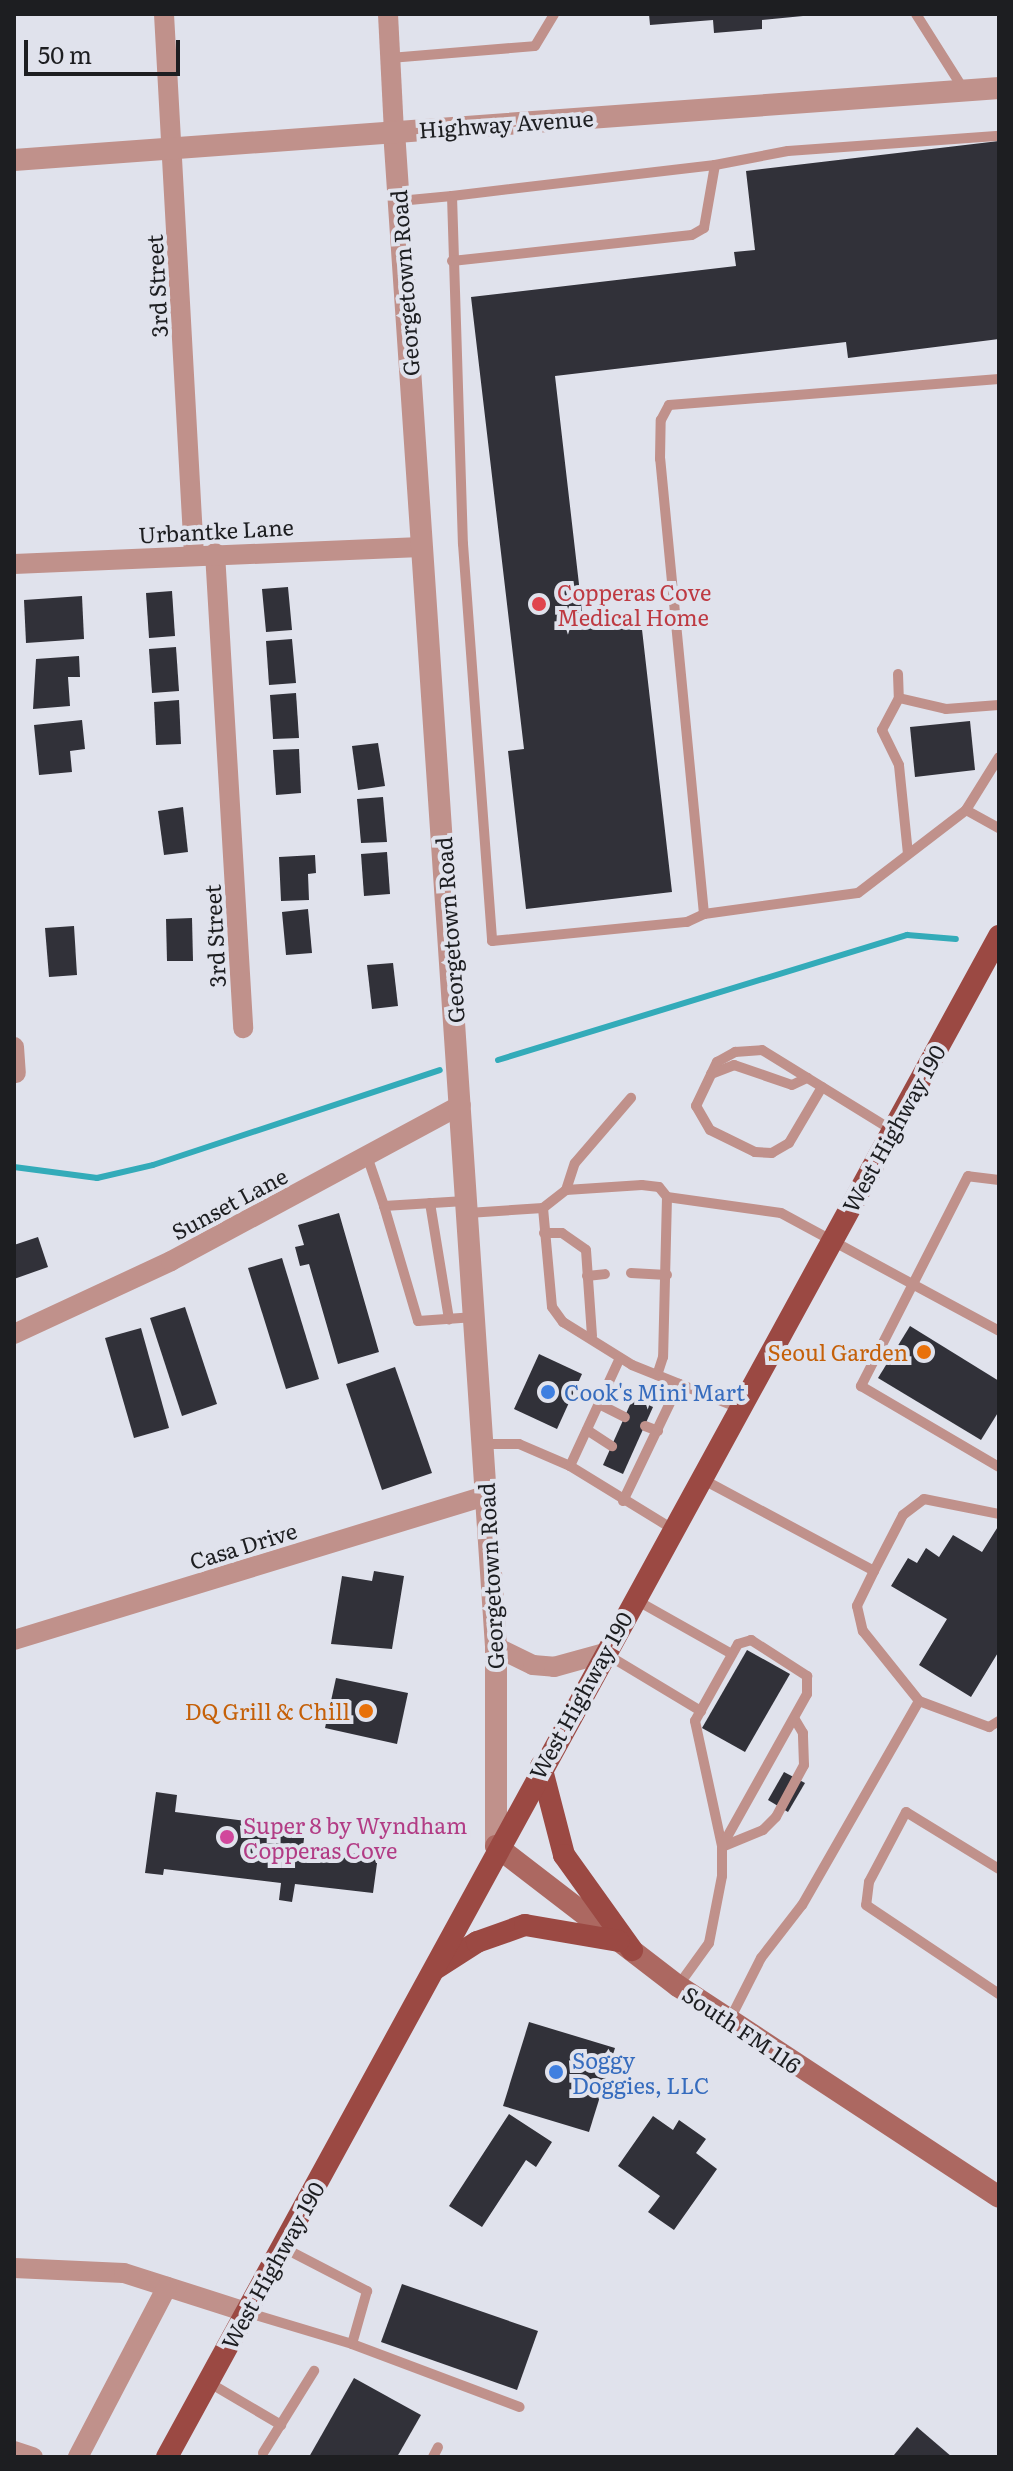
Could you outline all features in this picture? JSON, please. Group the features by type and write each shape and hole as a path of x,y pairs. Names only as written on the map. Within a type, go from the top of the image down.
{"main road":[{"name":"West Highway 190","path":"167,2457 434,1969 496,1846 999,936"},
{"path":"541,1766 564,1855 626,1946"},
{"name":"South FM 116","path":"496,1846 678,1986 999,2197"},
{"path":"434,1969 477,1942 525,1925 626,1946"}],"street":[{"name":"3rd Street","path":"164,14 194,555"},
{"name":"Georgetown Road","path":"388,14 496,1647 496,1846"},
{"name":"Highway Avenue","path":"14,160 172,152 394,131 999,88"},
{"name":"Urbantke Lane","path":"14,564 215,553 421,547"},
{"name":"3rd Street","path":"215,553 243,1028"},
{"path":"14,1047 16,1073"},
{"name":"Sunset Lane","path":"14,1334 171,1261 461,1105"},
{"name":"Casa Drive","path":"14,1640 486,1496"},
{"path":"496,1647 533,1665 554,1667 604,1653"},
{"path":"14,2268 124,2273 246,2312"},
{"path":"78,2457 167,2287"},
{"path":"14,2451 33,2457"}],"lane":[{"path":"390,58 535,46 554,14"},
{"path":"916,14 964,90"},
{"path":"399,201 715,165 788,151 999,136"},
{"path":"452,261 692,235 704,228 715,165"},
{"path":"452,196 452,261 477,774 492,941 687,922 704,914 858,893 966,810 999,757"},
{"path":"704,914 661,420 669,405 999,379"},
{"path":"898,674 899,698 882,730 899,765 908,854"},
{"path":"899,698 946,709 999,705"},
{"path":"966,810 999,828"},
{"path":"822,1087 789,1143 772,1153 755,1152 699,1119 696,1106 717,1062 735,1052 762,1050 892,1130"},
{"path":"711,1074 734,1065 792,1085 807,1078"},
{"path":"384,1206 430,1203 543,1208 566,1190 575,1163 631,1098"},
{"path":"367,1156 418,1321 475,1317"},
{"path":"999,1180 968,1176 861,1386 999,1467"},
{"path":"566,1190 651,1186 667,1197 761,1206 832,1238 999,1331"},
{"path":"657,1375 667,1275 667,1197"},
{"path":"430,1203 449,1319"},
{"path":"543,1208 552,1307 563,1322 592,1336 620,1358 739,1408"},
{"path":"544,1233 562,1233 586,1250 592,1336"},
{"path":"631,1273 667,1275"},
{"path":"587,1276 605,1274"},
{"path":"570,1466 620,1358"},
{"path":"623,1501 679,1384"},
{"path":"599,1404 625,1417"},
{"path":"645,1426 658,1431"},
{"path":"587,1430 612,1446"},
{"path":"483,1444 519,1444 570,1466 671,1528"},
{"path":"632,1456 645,1460"},
{"path":"700,1478 874,1571"},
{"path":"999,1514 924,1499 903,1515 857,1606 863,1631 919,1701 989,1727 999,1721"},
{"path":"634,1599 732,1654"},
{"path":"678,1986 715,1923 722,1846 695,1732 701,1711 732,1654 751,1640 807,1676 807,1694 722,1846"},
{"path":"604,1653 701,1711"},
{"path":"729,2021 761,1958 802,1905 919,1701"},
{"path":"722,1846 763,1830 797,1778 803,1744 794,1718"},
{"path":"999,1869 906,1812 869,1882 866,1905 999,1994"},
{"path":"282,2247 367,2291 352,2344"},
{"path":"246,2312 352,2344 520,2407"},
{"path":"265,2456 314,2371"},
{"path":"208,2382 281,2425"}],"building":[{"path":"649,14 803,16 762,20 762,29 714,33 713,20 650,25"},
{"path":"999,141 999,339 848,358 846,342 555,376 583,619 640,612 672,892 526,909 508,751 524,749 471,297 736,266 734,252 755,250 746,171"},
{"path":"288,587 292,630 266,632 262,589"},
{"path":"172,591 175,636 149,638 146,593"},
{"path":"82,596 84,639 26,643 24,600"},
{"path":"292,639 296,683 269,685 266,641"},
{"path":"176,647 179,691 152,693 149,649"},
{"path":"79,656 80,677 68,677 70,706 33,709 36,659"},
{"path":"296,693 299,738 273,739 270,695"},
{"path":"179,700 181,744 156,745 154,702"},
{"path":"82,720 85,749 70,751 72,772 39,775 34,725"},
{"path":"970,721 975,770 915,777 910,727"},
{"path":"378,743 385,786 358,790 352,746"},
{"path":"299,749 301,793 276,795 273,750"},
{"path":"383,797 387,842 361,843 357,799"},
{"path":"183,807 188,852 164,855 158,811"},
{"path":"387,852 390,894 364,896 361,854"},
{"path":"315,855 316,873 308,874 309,900 281,901 279,857"},
{"path":"308,909 312,953 286,955 282,912"},
{"path":"192,918 193,961 167,961 166,919"},
{"path":"74,926 77,975 49,977 45,928"},
{"path":"393,963 398,1006 372,1009 367,965"},
{"path":"339,1213 379,1352 338,1364 309,1264 300,1266 295,1247 304,1245 298,1225"},
{"path":"38,1237 48,1267 14,1279 14,1245"},
{"path":"282,1258 319,1379 286,1389 248,1268"},
{"path":"185,1307 217,1404 182,1416 150,1318"},
{"path":"910,1326 999,1381 999,1411 981,1440 878,1378"},
{"path":"141,1328 169,1428 134,1438 105,1338"},
{"name":"Cook's Mini Mart","path":"539,1354 582,1374 557,1429 514,1409"},
{"path":"395,1367 432,1473 382,1490 346,1384"},
{"path":"633,1398 653,1407 623,1474 603,1465"},
{"path":"999,1525 999,1651 971,1697 919,1665 947,1619 891,1586 908,1558 917,1563 926,1548 939,1557 953,1535 982,1552"},
{"path":"374,1571 404,1576 392,1649 331,1644 342,1576 372,1581"},
{"path":"747,1650 790,1674 745,1752 702,1728"},
{"name":"DQ Grill & Chill","path":"336,1678 408,1693 397,1744 325,1728"},
{"path":"784,1772 805,1783 788,1812 768,1800"},
{"name":"Super 8 by Wyndham Copperas Cove","path":"156,1792 177,1795 175,1812 293,1827 293,1820 306,1821 303,1847 378,1856 373,1893 295,1884 292,1902 279,1900 281,1883 164,1869 163,1875 145,1873"},
{"path":"529,2022 615,2048 589,2132 503,2106"},
{"path":"509,2114 552,2142 536,2167 526,2160 482,2227 449,2206"},
{"path":"653,2116 673,2130 679,2120 706,2139 696,2153 717,2169 674,2230 648,2212 660,2196 618,2166"},
{"path":"402,2284 538,2331 517,2390 381,2342"},
{"path":"354,2378 421,2415 397,2457 309,2457"},
{"path":"917,2427 952,2457 894,2455"}],"waterway":[{"path":"498,1060 907,935 956,939"},
{"path":"14,1167 97,1178 153,1165 440,1070"}],"place":[{"name":"Copperas Cove Medical Home","path":"539,604"},
{"name":"Seoul Garden","path":"924,1352"},
{"name":"Cook's Mini Mart","path":"548,1392"},
{"name":"DQ Grill & Chill","path":"366,1711"},
{"name":"Super 8 by Wyndham Copperas Cove","path":"227,1837"},
{"name":"Soggy Doggies, LLC","path":"556,2072"}]}
